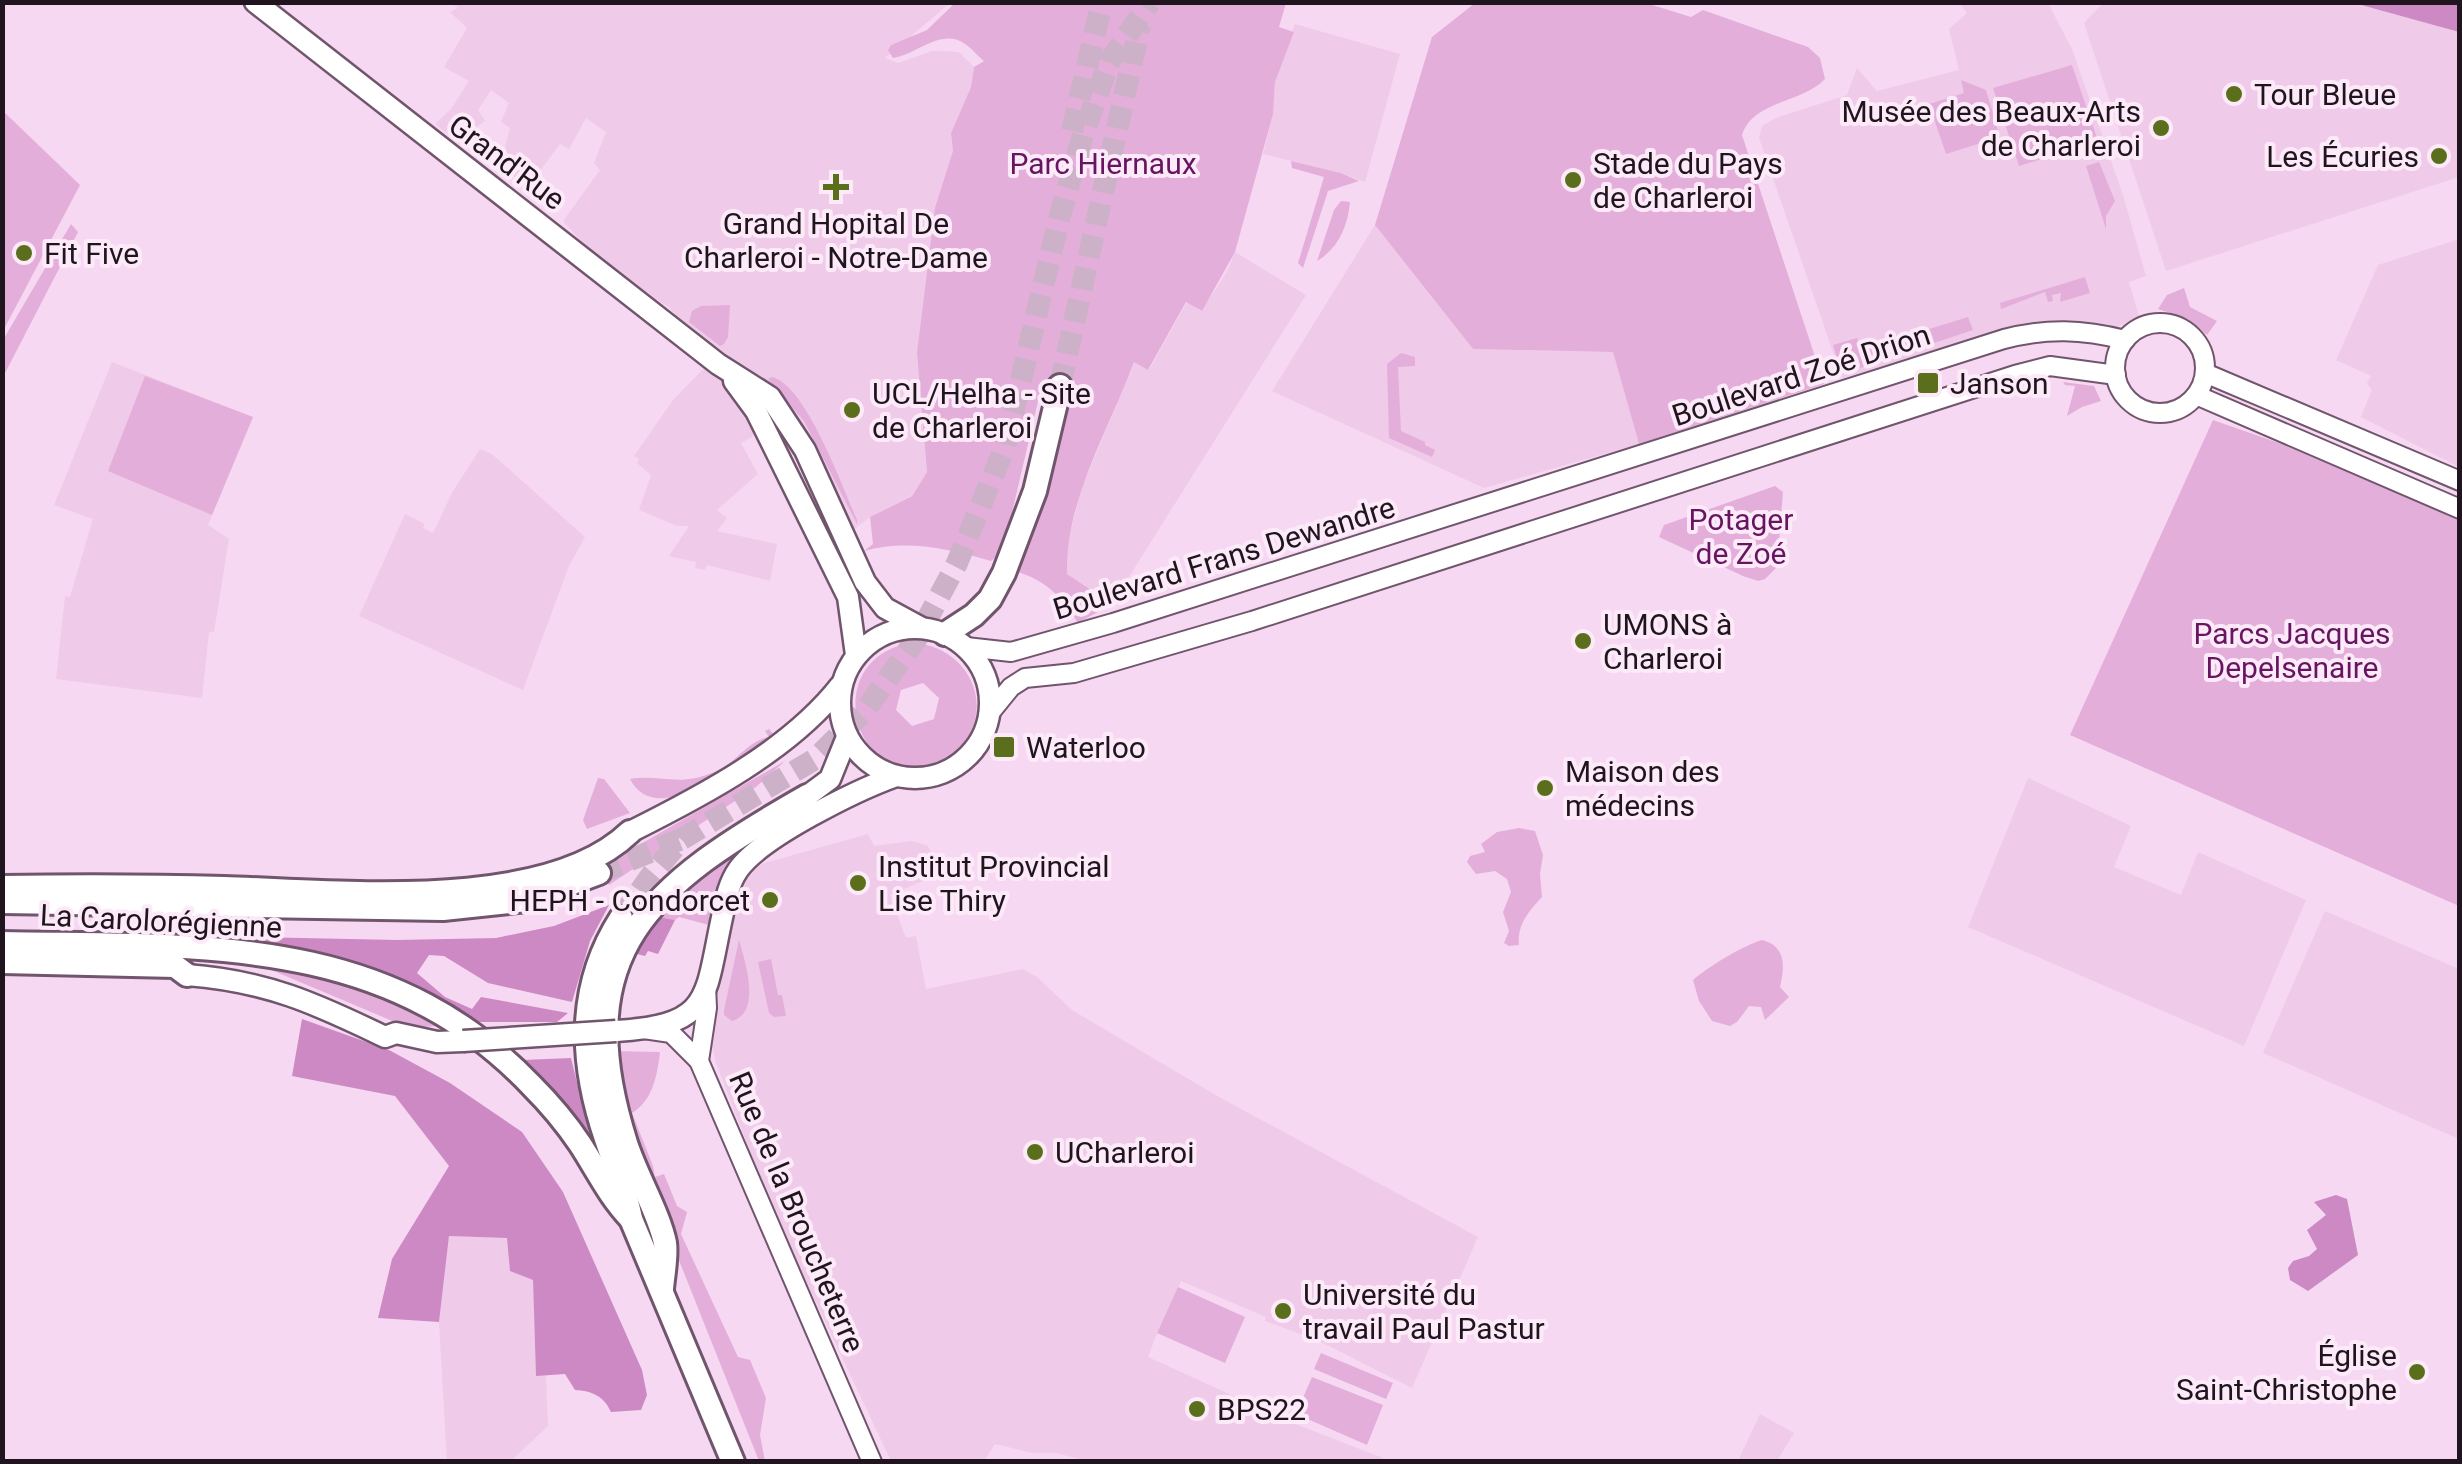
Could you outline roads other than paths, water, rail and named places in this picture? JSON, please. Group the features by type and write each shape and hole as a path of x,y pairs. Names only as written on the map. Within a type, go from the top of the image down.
{"highway":[{"path":"945,634 990,599 1004,573 1036,490 1060,386"},
{"path":"662,1288 665,1244 631,1158 608,1070 606,1008 611,982 635,932 671,887 716,850 807,796"},
{"path":"2,887 472,890 550,875 617,844 630,832"},
{"name":"La Carolorégienne","path":"2,902 442,910 527,900 599,873"},
{"path":"622,918 597,964 586,1008 594,1099 627,1194 631,1219 732,1457"},
{"name":"La Carolorégienne","path":"2,943 208,947 266,954 324,964 416,999 468,1031 528,1082 568,1127 612,1199 631,1219"},
{"path":"2,962 175,966 187,975"}],"main road":[{"name":"Grand'Rue","path":"255,2 723,368 770,397 805,450 865,582 886,608 920,628"},
{"path":"2171,324 2182,328 2199,345 2205,373 2196,394 2172,412 2156,413 2132,404 2124,396 2116,375 2118,350 2146,325 2171,324"},
{"name":"Boulevard Zoé Drion","path":"1497,500 2004,338 2073,330 2125,340"},
{"path":"989,714 990,692 985,676 966,647 945,634 920,628 888,632 856,655 842,684 839,702 847,736 860,756 896,776 928,778 962,762 976,747 989,714 1011,687 1024,678 1074,673 1252,621 2015,374 2050,366 2116,375"},
{"name":"Grand'Rue","path":"723,368 756,411 830,555 848,597 856,655"},
{"path":"2205,373 2460,481"},
{"path":"2196,394 2460,510"},
{"name":"Boulevard Frans Dewandre","path":"966,647 1010,652 1497,500"},
{"path":"630,832 739,772 814,715 842,684"},
{"path":"807,796 830,779 847,736"},
{"name":"Rue de la Broucheterre","path":"872,1462 701,1053 708,1008 706,986 727,896 739,868 792,829 868,786 896,776"},
{"path":"187,975 229,978 276,989 385,1037 396,1033 436,1042 644,1029 679,1022 694,1012 706,986"},
{"path":"644,1029 671,1034 701,1053"}],"tunnel":[{"path":"1072,131 1102,2"},
{"path":"621,918 682,839 815,759 867,708 919,635 957,563 1005,447 1060,215 1109,62 1150,2"},
{"path":"1060,386 1140,25"},
{"path":"599,873 679,840"}],"place":[{"name":"Tour Bleue","path":"2234,94"},
{"name":"Musée des Beaux-Arts de Charleroi","path":"2161,128"},
{"name":"Les Écuries","path":"2439,156"},
{"name":"Stade du Pays de Charleroi","path":"1573,180"},
{"name":"Grand Hopital De Charleroi - Notre-Dame","path":"836,187"},
{"name":"Fit Five","path":"24,253"},
{"name":"Janson","path":"1928,383"},
{"name":"UCL/Helha - Site de Charleroi","path":"852,410"},
{"name":"UMONS à Charleroi","path":"1583,641"},
{"name":"Waterloo","path":"1004,747"},
{"name":"Maison des médecins","path":"1545,788"},
{"name":"Institut Provincial Lise Thiry","path":"858,883"},
{"name":"HEPH - Condorcet","path":"770,900"},
{"name":"UCharleroi","path":"1035,1152"},
{"name":"Université du travail Paul Pastur","path":"1283,1311"},
{"name":"Église Saint-Christophe","path":"2417,1372"},
{"name":"BPS22","path":"1197,1409"}],"park label":[{"name":"Parc Hiernaux","path":"1103,163"},
{"name":"Potager de Zoé","path":"1741,536"},
{"name":"Parcs Jacques Depelsenaire","path":"2292,650"}]}
